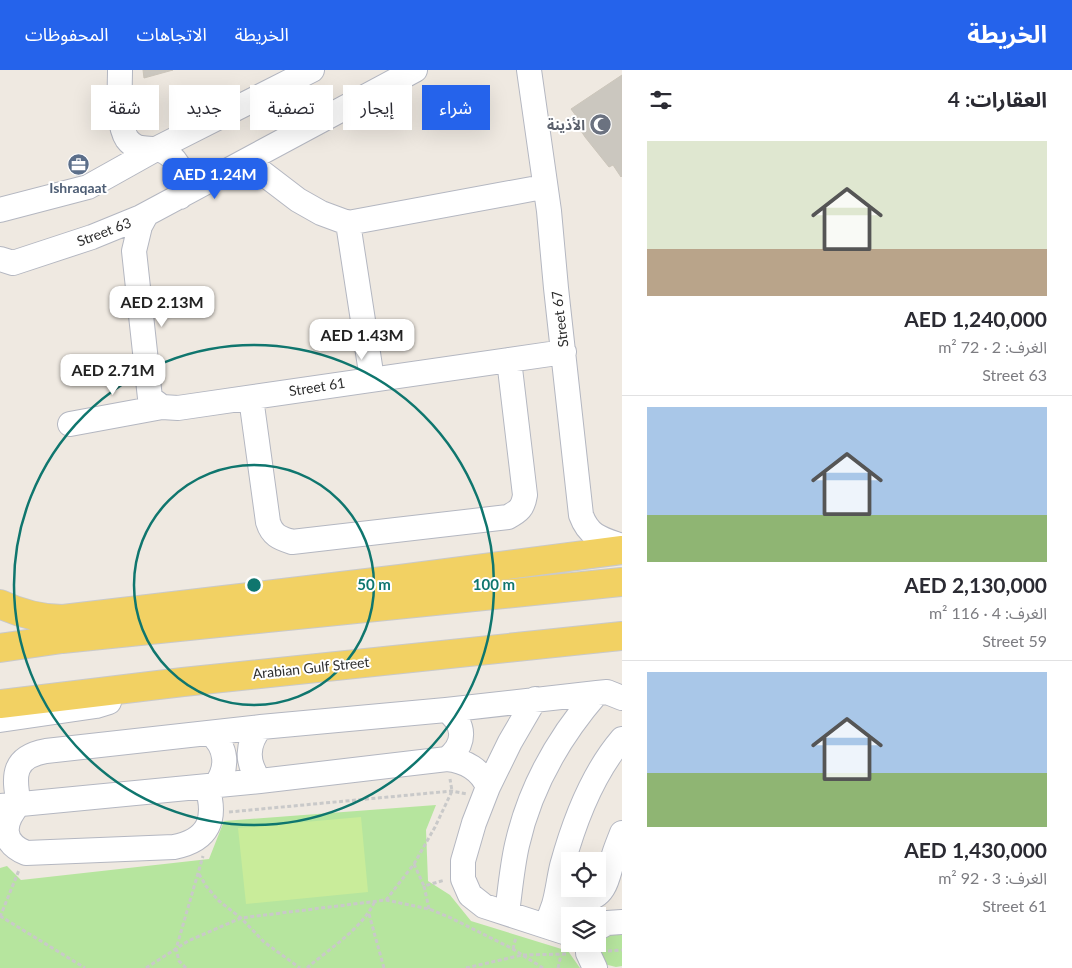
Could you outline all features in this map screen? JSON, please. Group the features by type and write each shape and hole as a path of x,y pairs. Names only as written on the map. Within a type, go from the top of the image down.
{"main road":[{"path":"0,604 15,611 47,619 78,617 400,579 622,548"},
{"path":"277,617 400,579"},
{"path":"0,648 62,639 622,582"},
{"path":"78,617 174,628"},
{"name":"Arabian Gulf Street","path":"0,704 183,682 622,636"}],"street":[{"path":"120,70 123,132 129,142 142,150 156,149 170,155 180,167 183,182 180,197"},
{"path":"0,210 88,187 156,149 312,70"},
{"name":"Street 63","path":"0,259 13,263 92,237 146,215 415,70"},
{"path":"530,81 536,81 545,70"},
{"name":"Street 67","path":"530,81 549,211 581,515 589,531 597,537 622,548"},
{"path":"247,161 298,200 321,213 348,223 532,189"},
{"path":"146,215 136,238 135,263 150,398 162,407"},
{"path":"348,223 372,379"},
{"path":"92,237 112,242 129,255 135,263"},
{"name":"Street 61","path":"70,424 162,407 178,408 564,352"},
{"path":"251,398 268,522 271,531 278,537 292,542 508,517 520,510 524,503 509,360"},
{"path":"0,720 96,706 183,682"},
{"path":"210,733 216,738 224,754 224,771 211,786 212,802 207,824 194,840 174,847 26,853 14,846 10,841 6,828 14,780 9,771 26,758 39,752 261,727 446,710 596,693 607,692 622,698"},
{"path":"512,921 517,846 531,798 557,746 580,712 596,693"},
{"path":"535,699 510,742 486,792 463,861 462,875 466,887 476,901 512,921 557,912 599,893 604,887 622,833"},
{"path":"446,710 454,716 459,724 461,734 460,744 447,759"},
{"path":"260,781 251,767 249,750 261,727"},
{"path":"557,912 567,847 583,804 604,764 622,739"},
{"path":"10,805 260,781 447,759 456,760 472,767 485,779 486,792"}],"path":[{"path":"386,900 414,864 435,827 452,791 447,759"},
{"path":"186,968 179,961 176,949 204,851 207,824 452,791 486,792"},
{"path":"26,853 0,916 85,968"},
{"path":"414,864 424,886 428,909"},
{"path":"198,873 219,901 241,918 264,942 300,968"},
{"path":"424,886 462,875"},
{"path":"146,968 188,941 241,918 386,900 428,909 448,917 513,949 543,968"},
{"path":"306,968 339,942 369,914 375,901"},
{"path":"369,914 384,968"},
{"path":"512,921 513,949"},
{"path":"558,968 577,952"},
{"path":"466,968 522,955"}],"green space":[{"path":"436,805 426,830 428,881 450,895 471,921 561,949 561,952 569,952 580,968 0,968 0,868 7,866 21,880 209,859 224,821"},
{"path":"361,817 368,892 246,904 238,828"},
{"path":"622,930 622,966 616,967 604,964 599,952 606,952 606,936"}],"building":[{"path":"143,70 173,70 144,78"},
{"name":"الأذينة","path":"622,75 621,177 613,165 609,167 585,137 578,126 582,124 571,109"}],"place":[{"name":"الأذينة","path":"601,125"},
{"name":"Ishraqaat","path":"78,165"}]}
